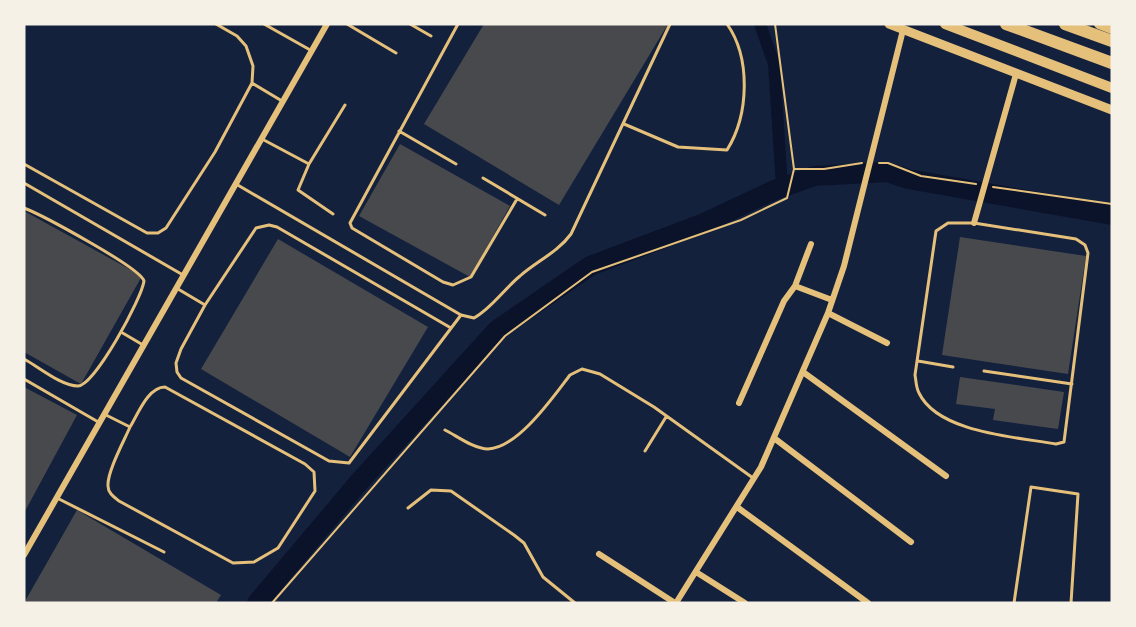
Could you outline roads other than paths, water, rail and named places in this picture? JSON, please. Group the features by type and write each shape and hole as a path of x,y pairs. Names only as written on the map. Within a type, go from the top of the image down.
{"highway":[{"path":"945,24 1112,88"},
{"path":"1006,24 1112,63"},
{"path":"1065,24 1112,41"},
{"path":"1099,24 1112,29"}],"main road":[{"path":"889,24 1112,110"}],"street":[{"path":"24,555 101,424 327,24"},
{"path":"599,554 676,603 754,479 828,313 844,266 903,30"},
{"path":"974,223 1016,74"},
{"path":"739,403 784,301 795,286 811,244"},
{"path":"795,286 832,300"},
{"path":"828,313 887,343"},
{"path":"803,372 946,476"},
{"path":"774,438 911,542"},
{"path":"737,507 868,603"},
{"path":"696,572 745,603"}],"lane":[{"path":"24,164 137,228 147,233 158,233 172,222 215,152 252,83 253,66 246,46 237,36 216,24"},
{"path":"264,24 312,51"},
{"path":"347,24 396,53"},
{"path":"410,24 430,36"},
{"path":"458,24 350,223 352,228 443,282 453,285 471,277 517,199"},
{"path":"236,184 461,315 474,318 518,277 563,244 571,234 670,24"},
{"path":"623,124 678,147 727,150 734,139 743,96 744,63 734,34 727,24"},
{"path":"252,83 283,102"},
{"path":"333,214 299,193 298,185 345,105"},
{"path":"399,131 456,164"},
{"path":"262,139 309,164"},
{"path":"483,178 545,215"},
{"path":"24,183 184,276"},
{"path":"24,208 106,252 143,277 144,284 121,332 89,382 83,385 68,384 24,359"},
{"path":"948,223 974,223 1076,239 1085,245 1088,253 1067,436 1064,442 1056,444 970,429 938,415 919,393 915,375 918,361 936,231 948,223"},
{"path":"451,328 269,225 256,228 205,305 176,363 177,372 182,378 329,461 349,463 461,315"},
{"path":"177,289 205,305"},
{"path":"121,332 145,346"},
{"path":"918,361 953,367"},
{"path":"445,430 476,446 486,449 498,447 527,428 570,375 582,369 600,374 666,416 754,479"},
{"path":"984,371 1072,384"},
{"path":"24,379 101,424"},
{"path":"158,387 165,387 305,464 314,472 315,491 278,548 254,562 233,563 119,501 111,494 108,487 110,477 130,427 152,391 158,387"},
{"path":"106,415 130,427"},
{"path":"645,451 666,416"},
{"path":"1014,603 1032,487 1078,494 1071,603"},
{"path":"408,508 431,490 451,491 524,543 543,577 575,603"},
{"path":"57,498 164,552"}],"waterway":[{"path":"760,24 774,64 782,187"},
{"path":"257,603 359,482 497,330 590,266 704,223 772,191 814,176 887,172 908,179 1112,215"}]}
